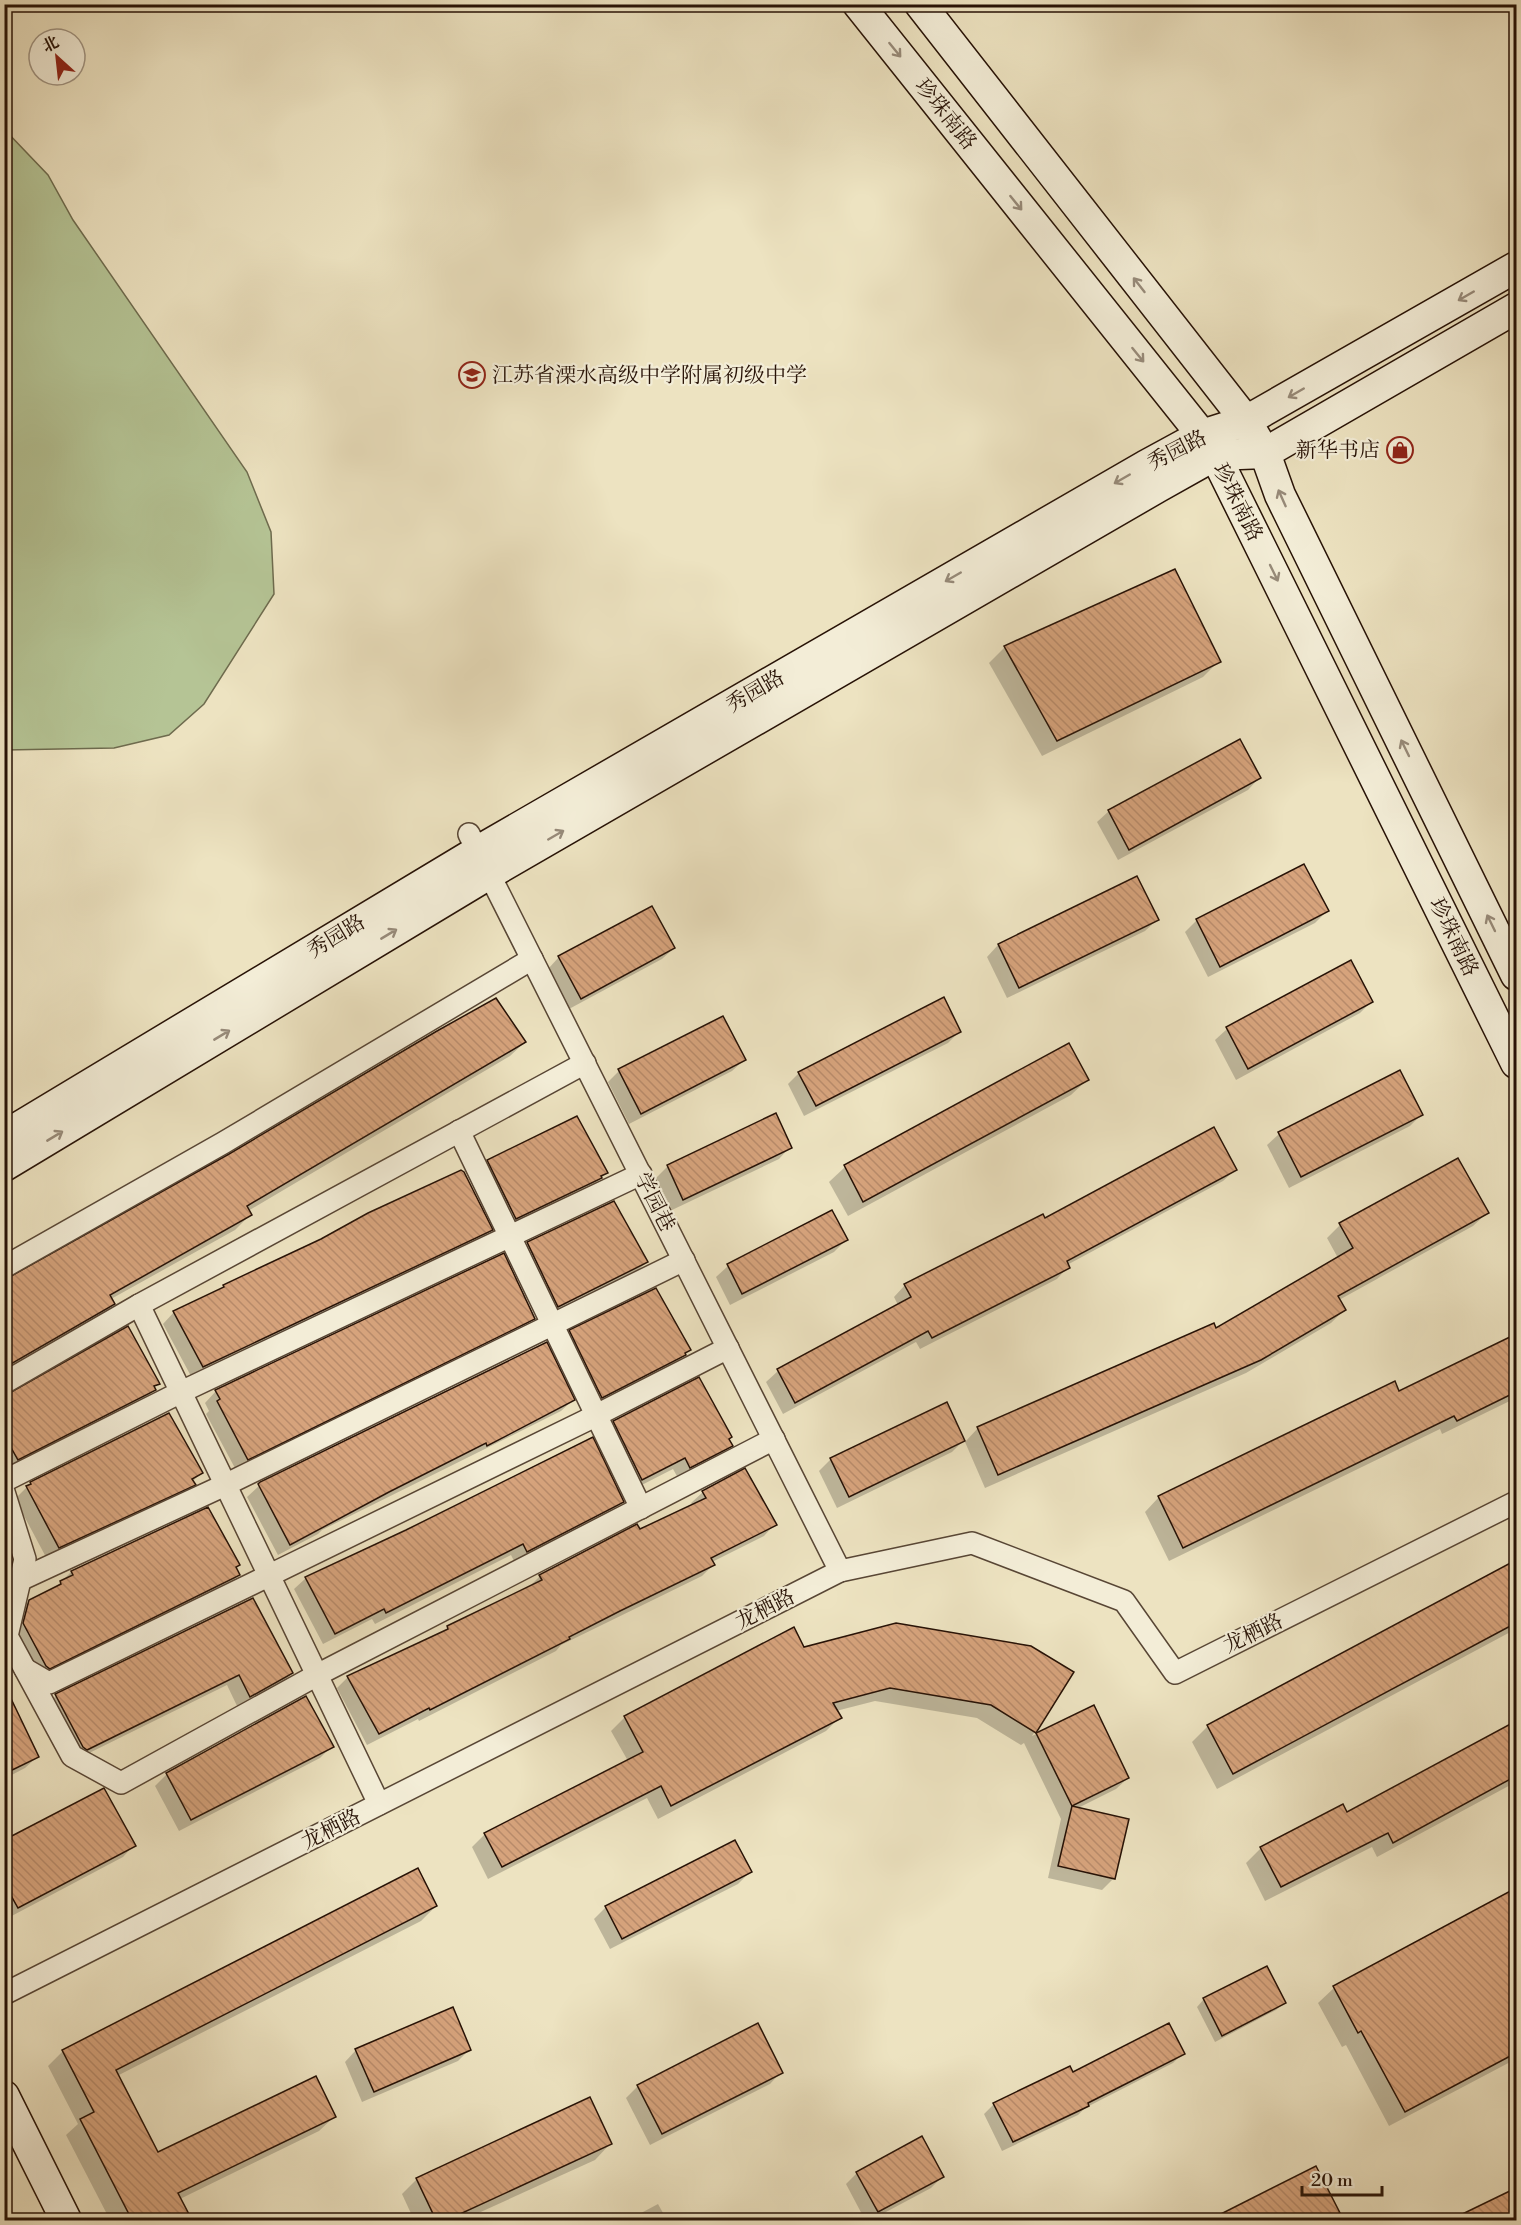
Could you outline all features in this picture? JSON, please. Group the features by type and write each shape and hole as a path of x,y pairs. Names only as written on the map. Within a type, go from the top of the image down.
{"street":[{"name":"珍珠南路","path":"858,4 1209,445 1516,1063"},
{"name":"珍珠南路","path":"920,4 1246,421 1265,453 1280,495 1516,975"},
{"name":"秀园路","path":"4,1136 478,853 1209,445 1246,421 1516,267"},
{"name":"秀园路","path":"1209,445 1265,453 1516,308"},
{"name":"秀园路","path":"4,1166 478,853"},
{"name":"学园巷","path":"478,853 840,1571"},
{"path":"4,1266 223,1143 532,959"},
{"path":"4,1383 139,1305 585,1063"},
{"path":"459,1131 641,1508"},
{"path":"4,1481 181,1392 641,1174"},
{"path":"20,1580 225,1485 684,1260"},
{"path":"139,1305 379,1804"},
{"path":"25,1669 49,1683 595,1416 728,1348"},
{"path":"4,1492 25,1559 7,1636 72,1755 121,1783 317,1675 774,1439"},
{"name":"龙栖路","path":"4,1994 840,1571 972,1543 1124,1601 1174,1673 1516,1502"},
{"path":"4,2096 66,2220"}],"green space":[{"path":"5,130 48,175 73,220 247,472 271,532 274,594 204,704 169,735 114,748 5,750"}],"building":[{"path":"1175,569 1221,662 1057,741 1004,646"},
{"path":"1240,739 1261,778 1129,850 1108,810"},
{"path":"1304,864 1329,911 1220,967 1196,919"},
{"path":"1137,876 1159,920 1019,988 998,944"},
{"path":"652,906 675,948 581,999 558,956"},
{"path":"1351,960 1373,1002 1248,1069 1226,1027"},
{"path":"944,997 961,1032 816,1106 798,1072"},
{"path":"496,998 526,1042 247,1206 252,1215 110,1295 115,1304 4,1368 4,1280 229,1154"},
{"path":"723,1016 746,1060 641,1114 618,1069"},
{"path":"1069,1043 1089,1080 863,1202 844,1165"},
{"path":"1400,1070 1423,1115 1301,1177 1278,1132"},
{"path":"776,1113 792,1148 683,1200 667,1165"},
{"path":"577,1116 608,1173 516,1219 487,1160"},
{"path":"1214,1127 1237,1170 1067,1261 1070,1268 932,1338 928,1331 795,1403 777,1369 911,1297 904,1284 1043,1214 1045,1218"},
{"path":"1458,1158 1489,1213 1338,1296 1346,1310 1261,1360 998,1475 977,1427 1214,1323 1216,1328 1353,1248 1339,1223"},
{"path":"461,1170 493,1230 203,1367 173,1311 321,1239 368,1213"},
{"path":"614,1201 648,1262 558,1307 527,1242"},
{"path":"832,1210 848,1240 742,1294 727,1264"},
{"path":"504,1253 535,1319 248,1460 217,1401 220,1399 215,1390"},
{"path":"656,1288 691,1350 685,1353 686,1355 602,1398 569,1330"},
{"path":"128,1326 160,1384 154,1386 156,1390 18,1460 4,1435 4,1396"},
{"path":"1516,1334 1516,1392 1457,1421 1454,1416 1183,1548 1158,1496 1395,1381 1399,1391"},
{"path":"547,1342 575,1400 487,1446 486,1443 389,1492 290,1545 258,1484 260,1482"},
{"path":"699,1377 732,1437 729,1439 733,1446 690,1468 685,1458 642,1480 613,1421"},
{"path":"947,1402 965,1441 849,1497 830,1458"},
{"path":"169,1413 203,1473 192,1479 196,1485 59,1548 26,1486"},
{"path":"593,1437 624,1502 527,1552 523,1544 386,1613 384,1609 335,1634 305,1577 406,1530"},
{"path":"745,1468 777,1525 711,1558 715,1565 379,1734 347,1676 448,1629 447,1626 542,1580 539,1575 637,1524 640,1529 706,1498 702,1491"},
{"path":"208,1507 240,1565 236,1567 240,1575 50,1669 46,1666 23,1623 29,1600 61,1584 60,1581 73,1575 71,1571"},
{"path":"1516,1560 1516,1623 1233,1774 1207,1725"},
{"path":"253,1598 293,1673 250,1697 239,1675 87,1750 83,1747 55,1694"},
{"path":"896,1623 1031,1646 1074,1672 1036,1733 991,1705 890,1688 833,1703 842,1718 671,1806 661,1786 502,1867 484,1833 643,1752 624,1716 794,1627 804,1647"},
{"path":"4,1684 39,1757 4,1774"},
{"path":"306,1696 334,1747 191,1820 166,1773"},
{"path":"1094,1705 1129,1778 1072,1806 1036,1733"},
{"path":"1516,1721 1516,1776 1393,1843 1388,1833 1281,1887 1260,1847 1343,1804 1347,1812"},
{"path":"104,1788 136,1846 18,1908 4,1883 4,1840"},
{"path":"1072,1806 1129,1819 1115,1879 1058,1866"},
{"path":"735,1840 752,1872 622,1939 605,1906"},
{"path":"418,1868 437,1906 116,2070 158,2152 316,2076 336,2117 178,2193 192,2220 132,2220 80,2119 94,2112 62,2050"},
{"path":"1516,1888 1516,2053 1405,2112 1361,2031 1358,2033 1333,1986"},
{"path":"1267,1966 1286,2003 1222,2036 1203,1998"},
{"path":"453,2007 471,2050 374,2092 355,2049"},
{"path":"758,2023 783,2073 662,2134 637,2085"},
{"path":"1169,2023 1185,2054 1088,2103 1089,2106 1013,2142 993,2103 1070,2066 1073,2072"},
{"path":"590,2097 612,2144 447,2220 436,2220 416,2178"},
{"path":"922,2136 944,2177 878,2212 856,2172"},
{"path":"1316,2166 1340,2213 1325,2220 1209,2220"},
{"path":"1516,2188 1516,2220 1450,2220"}],"place":[{"name":"江苏省溧水高级中学附属初级中学","path":"472,375"},
{"name":"新华书店","path":"1400,450"}]}
